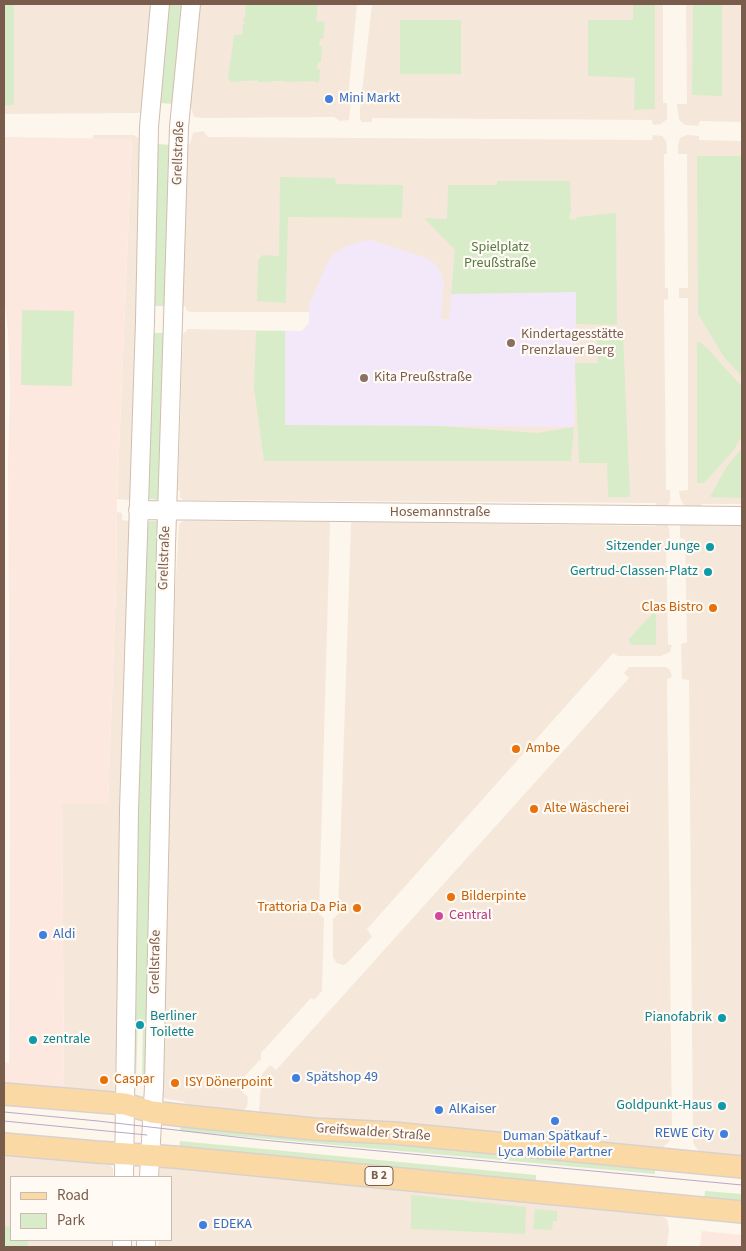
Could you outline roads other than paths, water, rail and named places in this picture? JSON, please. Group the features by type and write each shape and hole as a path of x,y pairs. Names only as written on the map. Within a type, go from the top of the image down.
{"main road":[{"name":"Greifswalder Straße","path":"4,1094 125,1104 152,1112 314,1129 392,1133 742,1167"},
{"name":"B 2","path":"4,1144 124,1154 149,1154 742,1212"}],"street":[{"name":"Grellstraße","path":"124,1176 129,810 145,321 149,127 160,4"},
{"name":"Grellstraße","path":"148,1176 152,1112 167,510 179,127 191,4"},
{"path":"145,321 173,322"},
{"name":"Hosemannstraße","path":"138,510 742,516"}],"tram line":[{"path":"4,1112 262,1140 742,1185"},
{"path":"4,1121 147,1135"}],"place":[{"name":"Mini Markt","path":"329,99"},
{"name":"Kindertagesstätte Prenzlauer Berg","path":"511,343"},
{"name":"Kita Preußstraße","path":"364,378"},
{"name":"Sitzender Junge","path":"710,547"},
{"name":"Gertrud-Classen-Platz","path":"708,572"},
{"name":"Clas Bistro","path":"713,608"},
{"name":"Ambe","path":"516,749"},
{"name":"Alte Wäscherei","path":"534,809"},
{"name":"Bilderpinte","path":"451,897"},
{"name":"Trattoria Da Pia","path":"357,908"},
{"name":"Central","path":"439,916"},
{"name":"Aldi","path":"43,935"},
{"name":"Pianofabrik","path":"722,1018"},
{"name":"Berliner Toilette","path":"140,1025"},
{"name":"zentrale","path":"33,1040"},
{"name":"Spätshop 49","path":"296,1078"},
{"name":"Caspar","path":"104,1080"},
{"name":"ISY Dönerpoint","path":"175,1083"},
{"name":"Goldpunkt-Haus","path":"722,1106"},
{"name":"AlKaiser","path":"439,1110"},
{"name":"Duman Spätkauf - Lyca Mobile Partner","path":"555,1121"},
{"name":"REWE City","path":"724,1134"},
{"name":"EDEKA","path":"203,1225"}],"park label":[{"name":"Spielplatz Preußstraße","path":"500,256"}]}
